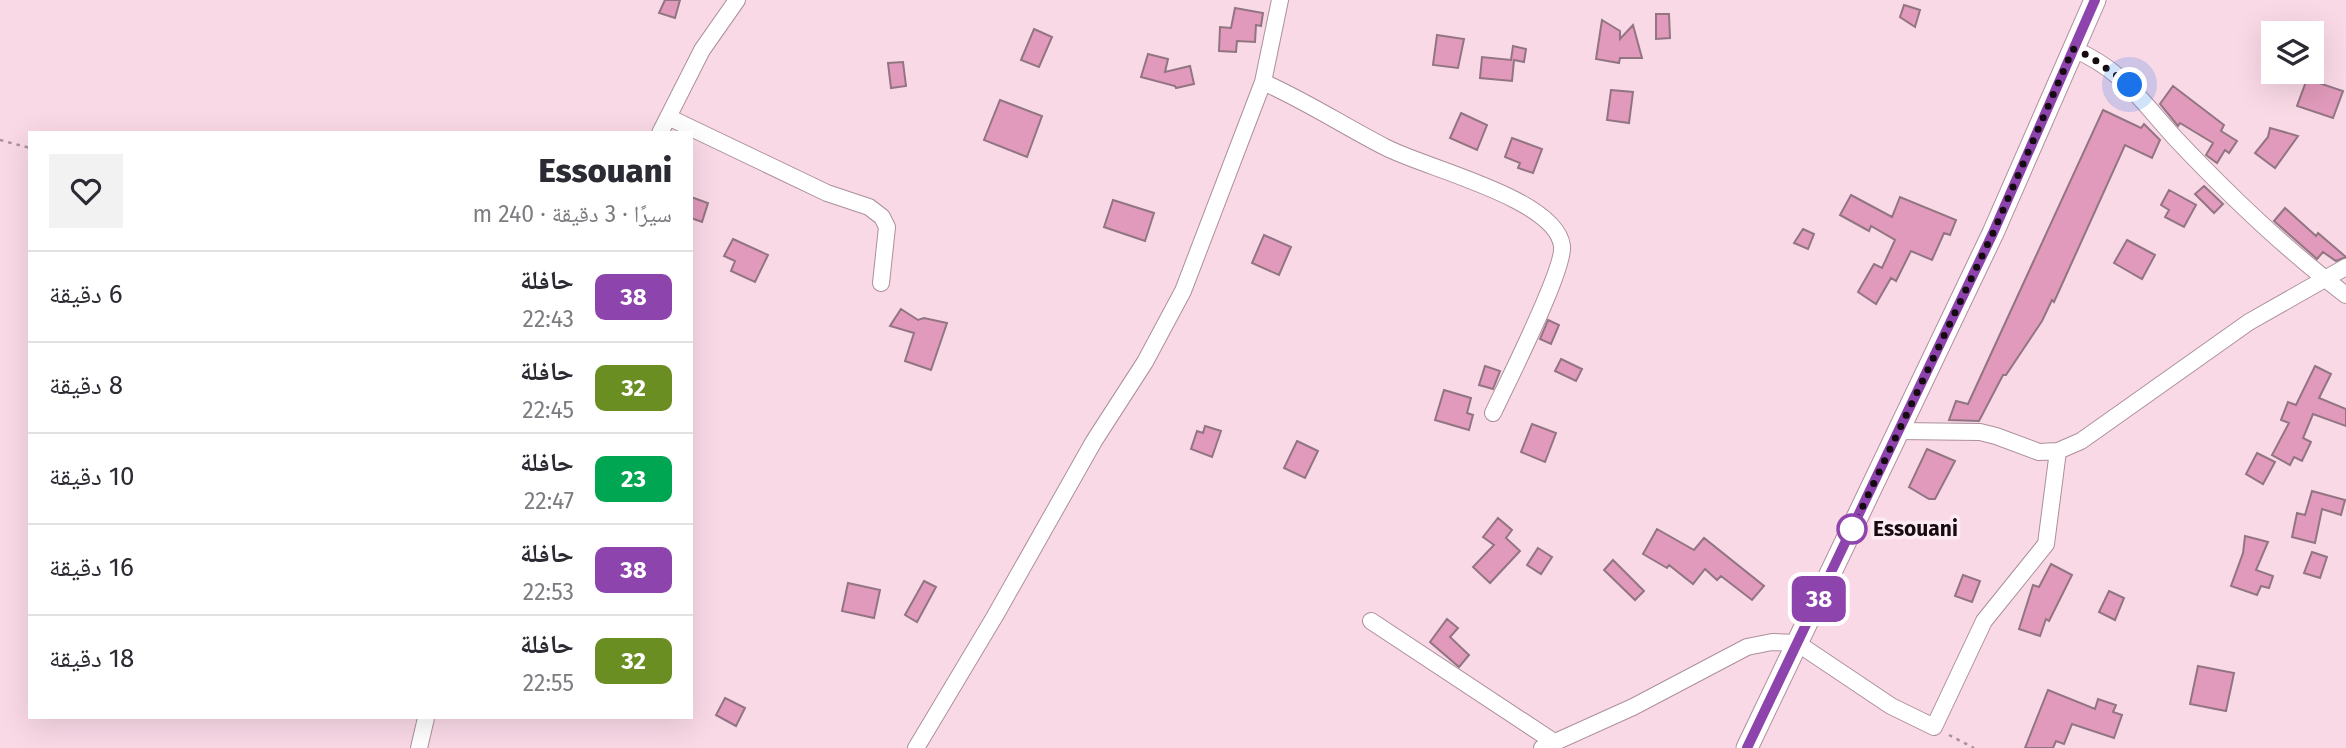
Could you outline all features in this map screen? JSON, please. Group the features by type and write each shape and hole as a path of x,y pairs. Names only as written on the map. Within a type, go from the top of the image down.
{"main road":[{"path":"1747,748 1993,233 2095,0"}],"street":[{"path":"661,131 702,50 737,0"},
{"path":"916,748 995,616 1094,441 1162,332 1192,267 1263,82 1280,0"},
{"path":"2073,49 2098,61 2130,85 2176,139 2261,225 2346,295"},
{"path":"1263,82 1308,102 1387,148 1516,200 1541,216 1556,231 1563,247 1556,273 1493,412"},
{"path":"668,117 827,193 869,207 882,217 887,227 881,284"},
{"path":"1899,431 1980,432 2039,452 2058,450 2081,441 2249,322 2346,267"},
{"path":"1371,621 1548,745 1633,707 1747,648 1772,642 1797,643 1891,706 1934,727 1984,621 2046,544 2058,450"},
{"path":"419,748 426,719"}],"path":[{"path":"0,140 28,147"},
{"path":"1934,727 1974,748"}],"building":[{"path":"665,0 680,0 675,18 659,13"},
{"path":"1904,5 1920,10 1915,27 1900,17"},
{"path":"1235,8 1263,13 1261,26 1256,25 1255,42 1237,41 1236,52 1219,51 1220,27 1231,28"},
{"path":"1656,14 1669,14 1670,38 1656,39"},
{"path":"1602,20 1620,31 1620,39 1633,25 1642,58 1620,58 1619,63 1596,59"},
{"path":"1034,29 1052,37 1039,67 1021,60"},
{"path":"1437,35 1464,39 1458,68 1433,65"},
{"path":"1513,46 1526,49 1524,62 1514,60 1512,81 1480,78 1482,57 1511,60"},
{"path":"1148,54 1168,59 1165,72 1190,66 1194,84 1176,88 1141,77"},
{"path":"903,62 906,86 891,88 888,63"},
{"path":"2305,84 2322,84 2343,91 2333,118 2297,106"},
{"path":"2173,86 2224,125 2221,131 2237,141 2229,153 2225,150 2217,163 2206,155 2213,143 2180,123 2178,126 2160,104"},
{"path":"1611,90 1633,92 1629,123 1607,120"},
{"path":"1000,100 1042,116 1027,157 984,140"},
{"path":"2103,110 2141,128 2144,124 2160,140 2152,158 2125,145 2054,302 2052,300 2042,321 2006,375 2003,375 1979,421 1949,420 1956,401 1968,404"},
{"path":"1461,113 1487,125 1477,150 1450,138"},
{"path":"2270,128 2298,136 2275,168 2255,153 2268,137"},
{"path":"1512,138 1542,149 1533,173 1518,168 1520,163 1505,157"},
{"path":"2204,186 2223,204 2214,213 2195,194"},
{"path":"2169,190 2196,205 2184,227 2165,217 2169,210 2161,205"},
{"path":"1851,195 1892,217 1900,197 1956,220 1950,235 1944,233 1932,260 1911,251 1896,281 1891,278 1876,304 1858,292 1874,264 1882,268 1895,240 1871,226 1869,231 1840,215"},
{"path":"693,198 708,203 702,222 693,219"},
{"path":"1113,200 1154,213 1145,241 1104,227"},
{"path":"2285,208 2316,236 2318,233 2346,257 2336,261 2323,252 2317,259 2274,221"},
{"path":"1803,229 1814,234 1808,249 1794,243"},
{"path":"1264,235 1291,247 1279,275 1252,263"},
{"path":"733,239 768,255 755,282 731,271 735,261 724,256"},
{"path":"2127,240 2155,255 2142,279 2114,263"},
{"path":"901,309 918,320 924,318 947,323 931,370 905,361 914,333 890,326"},
{"path":"1548,320 1559,325 1551,344 1540,339"},
{"path":"1561,359 1582,369 1576,381 1555,371"},
{"path":"1485,366 1500,371 1493,389 1479,385"},
{"path":"2315,366 2331,374 2319,398 2346,409 2346,426 2313,414 2303,438 2311,442 2302,461 2294,457 2290,465 2272,455 2289,423 2281,420 2288,402 2296,405"},
{"path":"1444,390 1471,398 1467,413 1473,415 1469,430 1435,420"},
{"path":"1532,424 1556,433 1545,462 1521,452"},
{"path":"1205,426 1221,431 1212,457 1191,449 1197,431 1203,433"},
{"path":"1297,441 1318,451 1305,478 1284,468"},
{"path":"1927,449 1955,461 1935,499 1929,499 1909,487"},
{"path":"2257,453 2275,462 2263,484 2246,474"},
{"path":"2312,491 2345,500 2341,515 2322,509 2315,543 2292,537 2297,513 2305,515"},
{"path":"1498,518 1512,530 1506,538 1520,551 1490,583 1473,567 1494,545 1483,537"},
{"path":"1657,529 1694,550 1704,538 1764,586 1752,600 1721,576 1717,580 1705,569 1693,584 1669,565 1667,568 1643,554"},
{"path":"2245,536 2268,542 2256,570 2273,576 2269,588 2261,586 2257,595 2231,586 2243,553"},
{"path":"1538,548 1552,557 1541,574 1527,565"},
{"path":"2312,552 2327,557 2320,578 2304,573"},
{"path":"1613,560 1644,591 1635,600 1604,570"},
{"path":"2051,564 2072,575 2049,621 2046,619 2040,636 2019,629 2033,585 2039,587"},
{"path":"1963,575 1980,581 1972,602 1955,596"},
{"path":"924,581 936,587 917,622 905,615"},
{"path":"848,583 880,590 874,618 842,611"},
{"path":"2109,591 2124,598 2115,620 2099,612"},
{"path":"1447,619 1458,628 1450,637 1469,655 1459,667 1430,642"},
{"path":"2198,666 2234,673 2226,711 2190,704"},
{"path":"2048,690 2095,709 2098,699 2116,705 2113,712 2122,715 2114,738 2072,724 2064,744 2056,741 2053,748 2025,748"},
{"path":"725,698 745,708 736,726 716,715"}],"bus line":[{"name":"38","path":"1747,748 1993,233 2095,0"}],"place":[{"name":"Essouani","path":"1852,529"}],"route":[{"path":"1852,529 1993,233 2073,49 2115,72 2130,85"}]}
